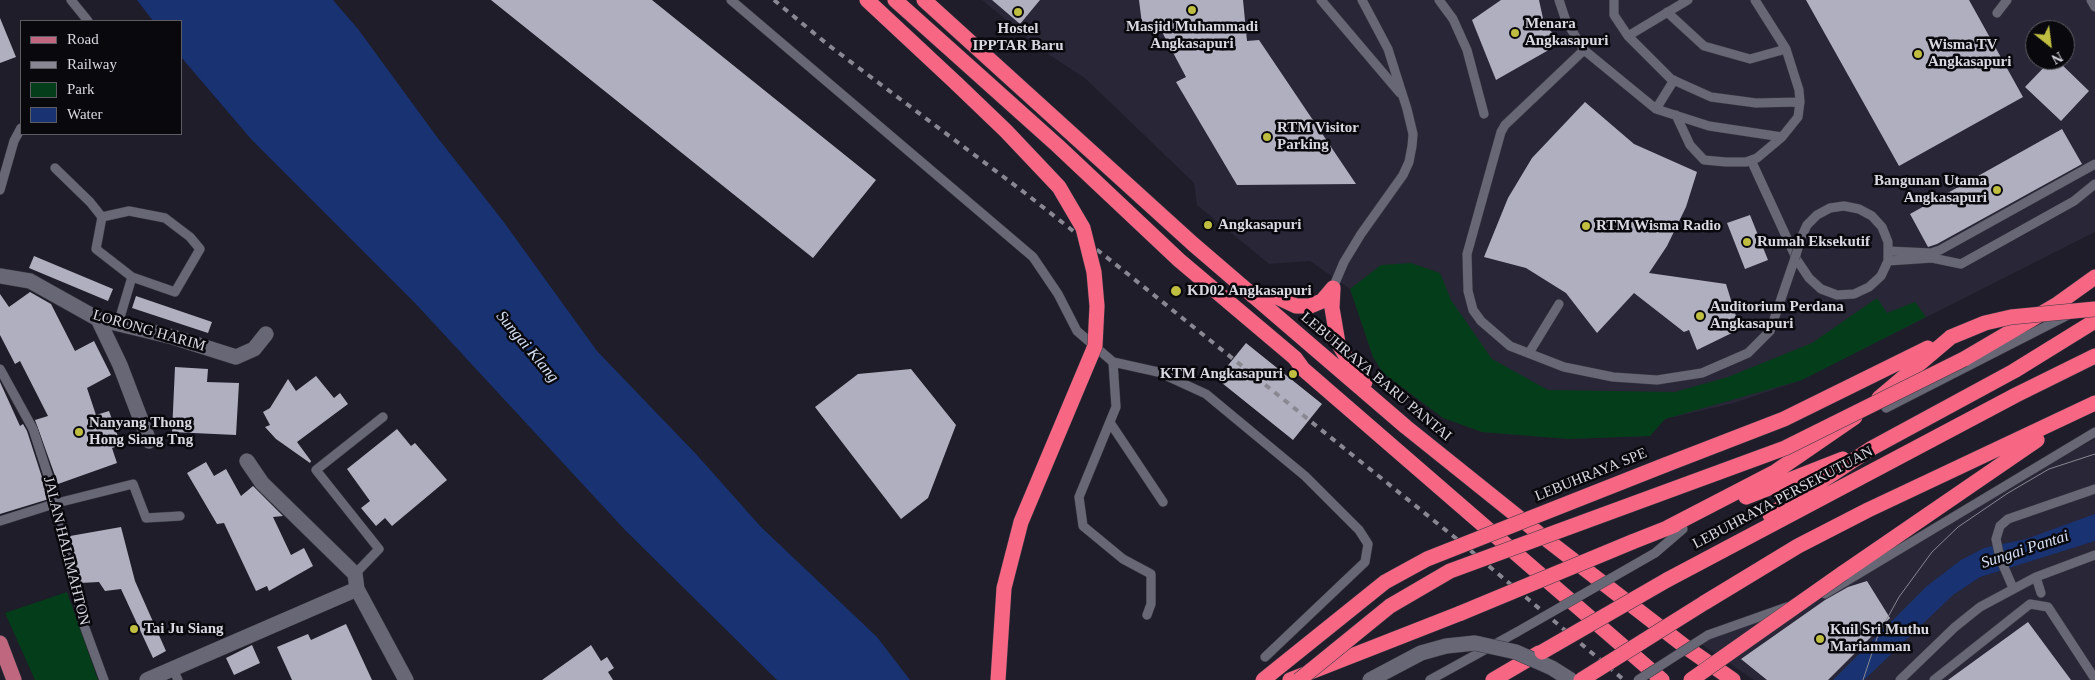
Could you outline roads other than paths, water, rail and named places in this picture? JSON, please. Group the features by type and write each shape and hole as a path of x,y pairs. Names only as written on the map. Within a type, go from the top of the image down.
{"highway":[{"path":"867,0 1006,130 1058,187 1083,228 1095,281 1097,306 1095,346 1021,522 1004,588 998,680"},
{"path":"895,0 1179,260 1295,358 1303,369 1662,680"},
{"name":"LEBUHRAYA BARU PANTAI","path":"924,0 1253,296 1406,427 1542,536 1687,648 1733,680"},
{"path":"1299,680 1390,606 1450,571 1785,448 1964,359 2056,306 2095,277"},
{"path":"1253,296 1277,296 1296,306 1310,306 1322,301 1334,288"},
{"path":"1334,288 1332,308 1340,349 1357,373 1406,427"},
{"path":"1667,528 1776,472 1849,423 1951,337 1985,323 2011,317 2095,309"},
{"path":"1693,565 1872,448 2014,371 2095,321"},
{"name":"LEBUHRAYA SPE","path":"1263,680 1385,582 1427,559 1784,420 1951,337"},
{"name":"LEBUHRAYA PERSEKUTUAN","path":"1493,680 1693,565 2095,356"},
{"path":"1581,680 1798,546 1868,510 2095,403"},
{"path":"1691,680 2073,414"},
{"path":"1290,680 1461,613 1667,528 1872,448"}],"main road":[{"path":"0,643 14,680"}],"street":[{"name":"LORONG HARIM","path":"0,276 30,281 98,319 173,337 236,357 254,349 266,334"},
{"path":"98,319 120,365 149,441"},
{"path":"247,461 262,483 356,581 406,680"},
{"path":"147,680 175,674 356,581"},
{"path":"1370,680 1421,653 1446,646 1476,643 1516,652 1552,668 1571,680"}],"lane":[{"path":"72,0 87,20"},
{"path":"731,0 1033,257 1058,294 1077,331 1113,362 1158,372 1206,394 1305,476 1359,530 1368,544 1364,562 1265,657"},
{"path":"1321,0 1404,97"},
{"path":"1334,288 1332,290 1344,262 1403,175 1409,162 1412,134 1404,97 1388,49 1362,0"},
{"path":"1439,0 1453,19 1467,50 1484,114"},
{"path":"1559,0 1566,21 1584,50 1656,108 1709,126 1782,137"},
{"path":"1614,0 1614,15 1628,36 1674,80 1711,97 1756,103 1800,102"},
{"path":"1628,36 1688,0"},
{"path":"1676,115 1690,145 1704,160 1736,162 1757,158 1782,137 1798,117 1800,102 1786,49 1755,0"},
{"path":"1997,13 2007,0"},
{"path":"2091,0 2095,7"},
{"path":"1667,12 1704,46 1750,59 1786,49"},
{"path":"1584,50 1505,125 1501,132 1467,254 1468,291 1477,315 1510,346 1564,367 1612,377 1656,380 1709,371 1748,353 1770,331 1795,258 1801,238 1807,225 1817,215 1830,208 1844,206 1859,209 1872,216 1882,227 1888,242 1888,261 1881,276 1869,287 1854,294 1837,294 1822,289 1809,278 1797,260 1751,160"},
{"path":"1656,108 1674,80"},
{"path":"0,190 14,141 20,130"},
{"path":"1888,251 1931,253 1940,250 2095,164"},
{"path":"55,168 90,202 102,217 96,250 132,277 175,292 200,249 190,236 164,218 128,211 102,217"},
{"path":"1888,261 1932,258 1962,264 2074,201 2095,184"},
{"path":"118,324 132,277"},
{"path":"1886,408 2095,301"},
{"path":"1529,353 1560,304"},
{"path":"1113,362 1116,407 1111,424 1079,497 1083,526 1123,559 1151,574 1151,604 1148,615"},
{"name":"JALAN HALIMAHTON","path":"0,369 33,430 57,503 82,620 104,680"},
{"path":"356,581 379,549 316,470 383,417"},
{"path":"1111,424 1163,502"},
{"path":"1638,680 1708,635 1826,593 2095,432"},
{"path":"0,521 57,503 133,484 146,518 180,516"},
{"path":"2013,588 1996,539 2000,526 2008,519 2095,489"},
{"path":"1430,680 1654,553 1683,529"},
{"path":"1900,680 1980,607 2036,577 2095,555"},
{"path":"2036,577 2041,592"},
{"path":"1934,680 2030,604 2048,607 2095,679"}],"water":[{"name":"Sungai Klang","path":"137,0 333,0 358,29 437,137 503,221 597,351 696,454 761,527 877,637 910,680 777,680 625,530 415,303 251,139 182,58 182,20 152,20"},
{"name":"Sungai Pantai","path":"2095,514 2095,541 1980,577 1953,595 1864,680 1833,680 1927,586 1961,560 1984,548 2026,539"}],"tram line":[{"path":"1863,680 1878,635 1899,597 1932,552 1958,527 2008,493 2049,469 2095,454"}],"railway":[{"path":"774,0 827,44 1025,193 1124,271 1458,540 1624,680"}],"place":[{"name":"Masjid Muhammadi Angkasapuri","path":"1192,10"},
{"name":"Hostel IPPTAR Baru","path":"1018,12"},
{"name":"Menara Angkasapuri","path":"1515,33"},
{"name":"Wisma TV Angkasapuri","path":"1918,54"},
{"name":"RTM Visitor Parking","path":"1267,137"},
{"name":"Bangunan Utama Angkasapuri","path":"1997,190"},
{"name":"Angkasapuri","path":"1208,225"},
{"name":"RTM Wisma Radio","path":"1586,226"},
{"name":"Rumah Eksekutif","path":"1747,242"},
{"name":"KD02 Angkasapuri","path":"1176,291"},
{"name":"Auditorium Perdana Angkasapuri","path":"1700,316"},
{"name":"KTM Angkasapuri","path":"1293,374"},
{"name":"Nanyang Thong Hong Siang Tng","path":"79,432"},
{"name":"Tai Ju Siang","path":"134,629"},
{"name":"Kuil Sri Muthu Mariamman","path":"1820,639"}]}
